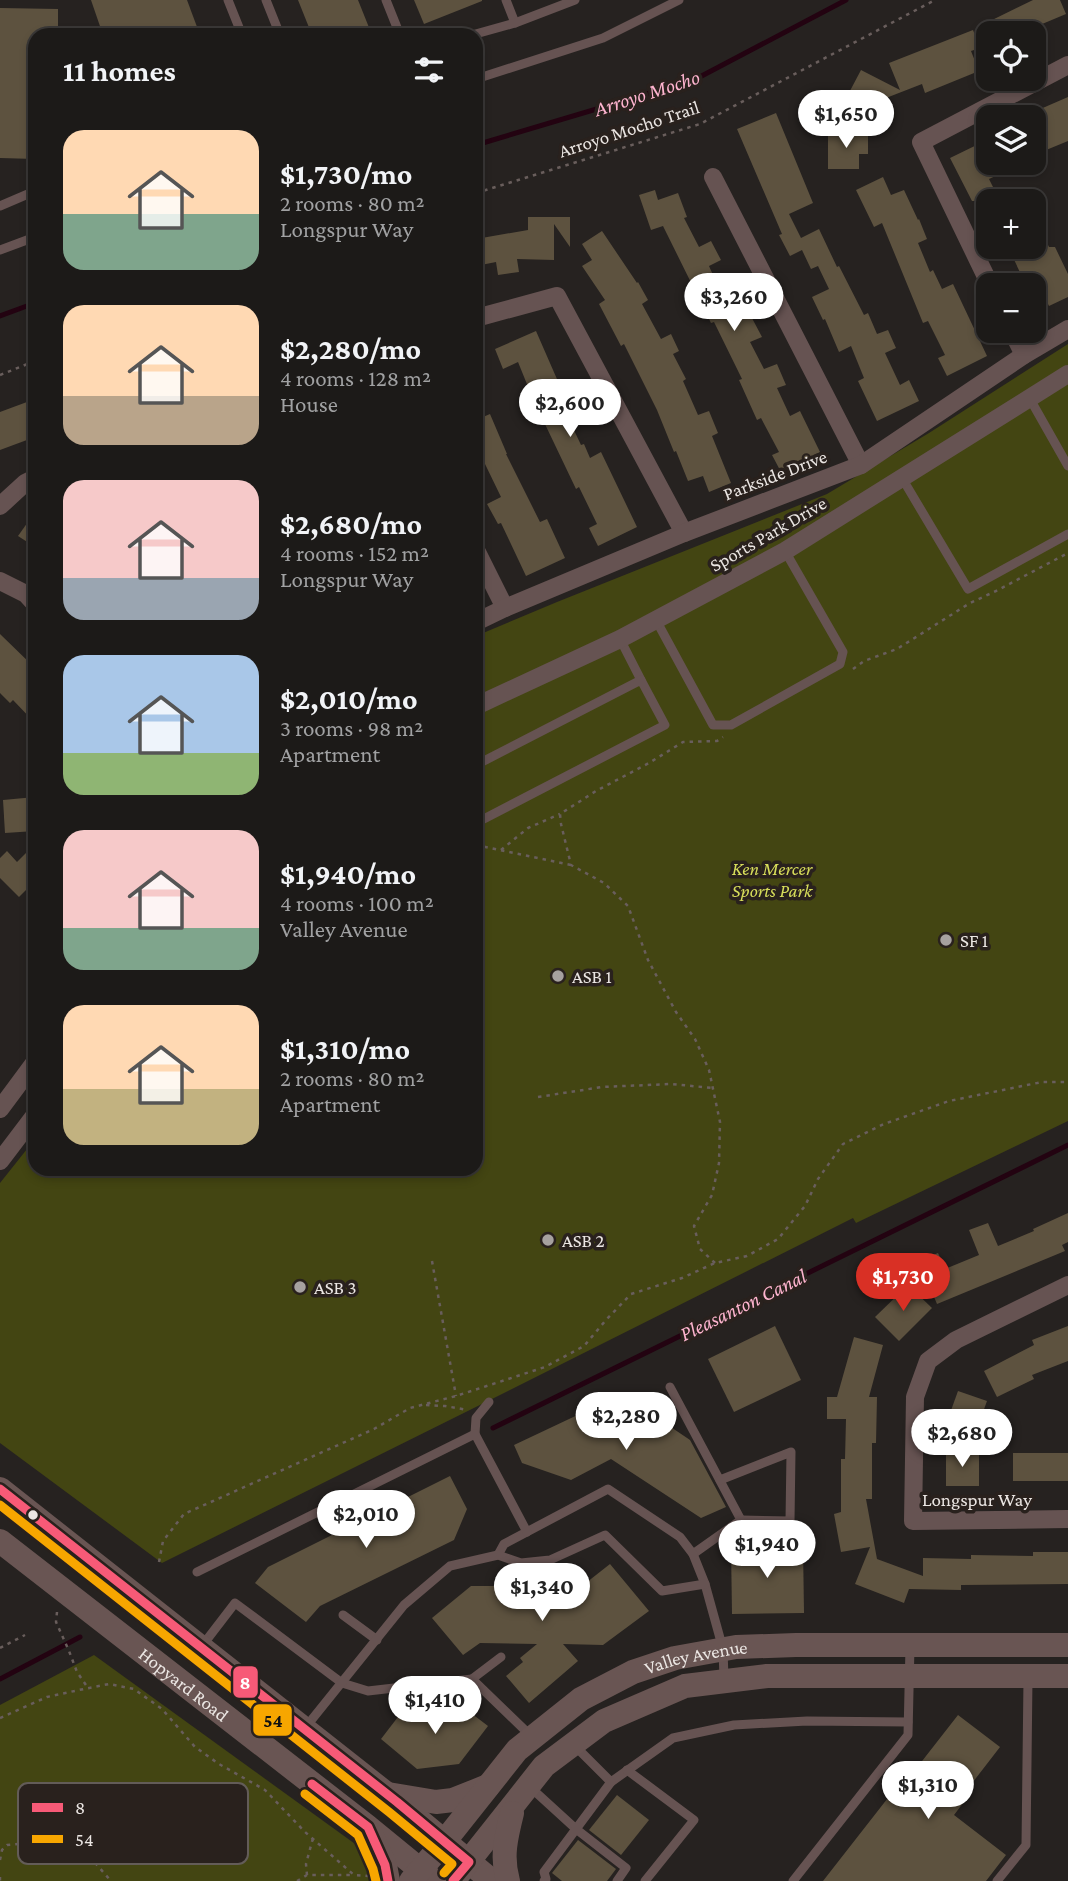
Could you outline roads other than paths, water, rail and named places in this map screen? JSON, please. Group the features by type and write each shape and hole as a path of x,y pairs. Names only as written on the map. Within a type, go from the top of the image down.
{"main road":[{"name":"Hopyard Road","path":"0,1489 386,1793 492,1881"},
{"name":"Hopyard Road","path":"0,1541 368,1827 421,1877"},
{"name":"Valley Avenue","path":"421,1877 444,1842 517,1750 581,1699 634,1672 676,1658 736,1647 1068,1645"},
{"name":"Valley Avenue","path":"453,1881 544,1766 604,1721 685,1685 767,1676 1068,1676"},
{"path":"386,1793 436,1802 453,1800 489,1786"},
{"path":"508,1881 504,1845 513,1806"},
{"path":"368,1827 386,1865 383,1879"}],"street":[{"path":"984,273 921,142 1068,65"},
{"path":"713,177 861,465"},
{"path":"483,316 557,296 684,533"},
{"name":"Parkside Drive","path":"483,619 684,533 861,465 1068,328"},
{"path":"1018,343 1024,355"},
{"name":"Sports Park Drive","path":"483,703 620,639 785,551 1068,374"},
{"path":"0,506 28,482"},
{"path":"483,564 505,608"},
{"path":"0,581 28,596"},
{"path":"0,1109 28,1071"},
{"path":"0,1161 28,1124"},
{"name":"Longspur Way","path":"1068,1285 956,1340 928,1361 915,1396 913,1521 1068,1519"}],"lane":[{"path":"228,0 239,28"},
{"path":"266,0 277,28"},
{"path":"386,0 397,28"},
{"path":"506,0 515,23"},
{"path":"483,32 575,0"},
{"path":"483,77 603,38 679,0"},
{"path":"0,205 28,194"},
{"path":"0,250 28,240"},
{"path":"1030,398 1068,466"},
{"path":"902,478 968,589 1068,534"},
{"path":"656,620 713,725 731,725 841,664 843,652 785,551"},
{"path":"483,819 665,725 620,639"},
{"path":"483,761 641,680"},
{"path":"670,1387 741,1520"},
{"path":"489,1402 476,1418 475,1434 527,1532"},
{"path":"197,1572 475,1434"},
{"path":"693,1554 741,1520 790,1521 791,1452 720,1480"},
{"path":"498,1555 504,1544 608,1489 680,1537 693,1554 705,1584 723,1649 724,1681"},
{"path":"304,1729 404,1605 450,1566 498,1555 521,1563 550,1560 605,1535 662,1591 705,1584"},
{"path":"201,1647 235,1603 342,1683 368,1691 472,1679 501,1657"},
{"path":"343,1615 377,1640"},
{"path":"793,1881 908,1735 910,1645"},
{"path":"997,1881 1026,1845 1028,1676"},
{"path":"472,1679 533,1738"},
{"path":"547,1880 544,1872 611,1782 673,1738 734,1725 807,1721 908,1722"},
{"path":"573,1744 611,1782"},
{"path":"628,1770 694,1820 645,1881"},
{"path":"529,1786 576,1829 626,1868 617,1881"}],"waterway":[{"name":"Arroyo Mocho","path":"483,143 694,80 846,0"},
{"name":"Arroyo Mocho","path":"0,316 28,306"},
{"name":"Pleasanton Canal","path":"493,1428 1068,1145"},
{"name":"Pleasanton Canal","path":"0,1679 80,1637"}],"place":[{"name":"SF 1","path":"946,940"},
{"name":"ASB 1","path":"558,976"},
{"name":"ASB 2","path":"548,1240"},
{"name":"ASB 3","path":"300,1287"}],"park label":[{"name":"Ken Mercer Sports Park","path":"772,879"}]}
